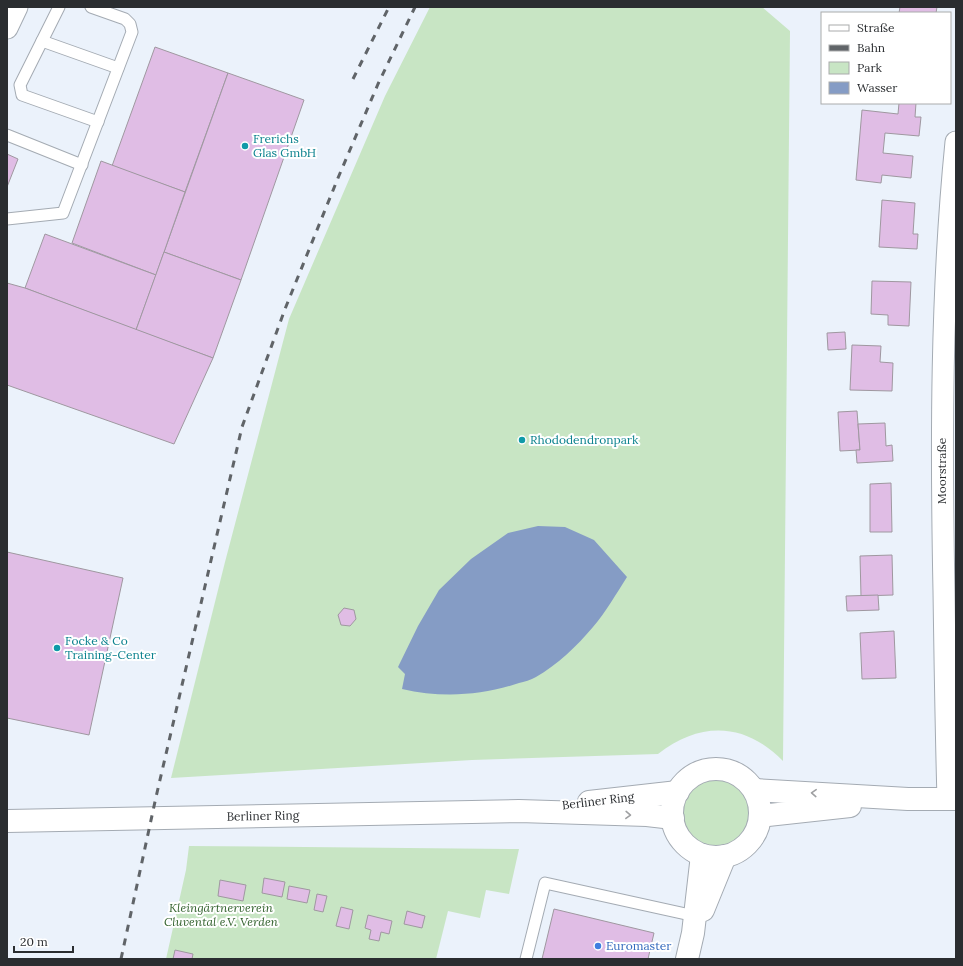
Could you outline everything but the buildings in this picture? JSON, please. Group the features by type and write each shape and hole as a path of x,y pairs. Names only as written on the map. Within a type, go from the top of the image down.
{"street":[{"path":"7,28 17,7"},
{"name":"Moorstraße","path":"952,799 949,472 944,328 956,142"},
{"path":"705,770 726,770 735,773 748,782 754,790 759,803 760,816 756,832 750,842 741,850 725,856 714,857 702,855 692,850 684,843 678,834 673,818 674,802 678,792 687,780 696,774 705,770"},
{"path":"754,790 908,799 952,799"},
{"name":"Berliner Ring","path":"519,811 678,792"},
{"path":"760,816 908,799"},
{"name":"Berliner Ring","path":"7,821 519,811 647,815 673,818"},
{"path":"687,959 694,924 702,855"},
{"path":"694,924 725,856"}],"lane":[{"path":"59,7 20,86 22,95 98,122"},
{"path":"7,219 63,213 132,32 130,24 125,19 91,7"},
{"path":"42,41 118,68"},
{"path":"7,135 82,165"},
{"path":"526,959 545,883 694,924"}],"green space":[{"name":"Rhododendronpark","path":"430,7 762,7 790,31 783,761 768,748 753,739 738,733 722,730 706,731 690,736 674,743 658,754 472,760 171,778 225,562 289,319 385,96"},
{"path":"709,775 723,775 737,781 748,792 754,806 754,820 751,828 743,840 737,845 723,851 709,851 695,845 684,834 678,820 678,806 684,792 695,781"},
{"name":"Kleingärtnerverein Cluvental e.V. Verden","path":"189,846 519,849 509,894 486,890 480,918 448,911 436,959 166,959 186,870"}],"water":[{"path":"538,526 565,527 594,540 627,577 607,609 593,627 559,661 528,681 490,691 461,694 431,694 402,689 405,674 398,667 418,626 439,590 471,559 508,533"}],"railway":[{"path":"353,79 389,7"},
{"path":"121,959 156,797 242,427 285,309 338,178 378,84 415,7"}],"place":[{"name":"Frerichs Glas GmbH","path":"245,146"},
{"name":"Rhododendronpark","path":"522,440"},
{"name":"Focke & Co Training-Center","path":"57,648"},
{"name":"Euromaster","path":"598,946"}]}
